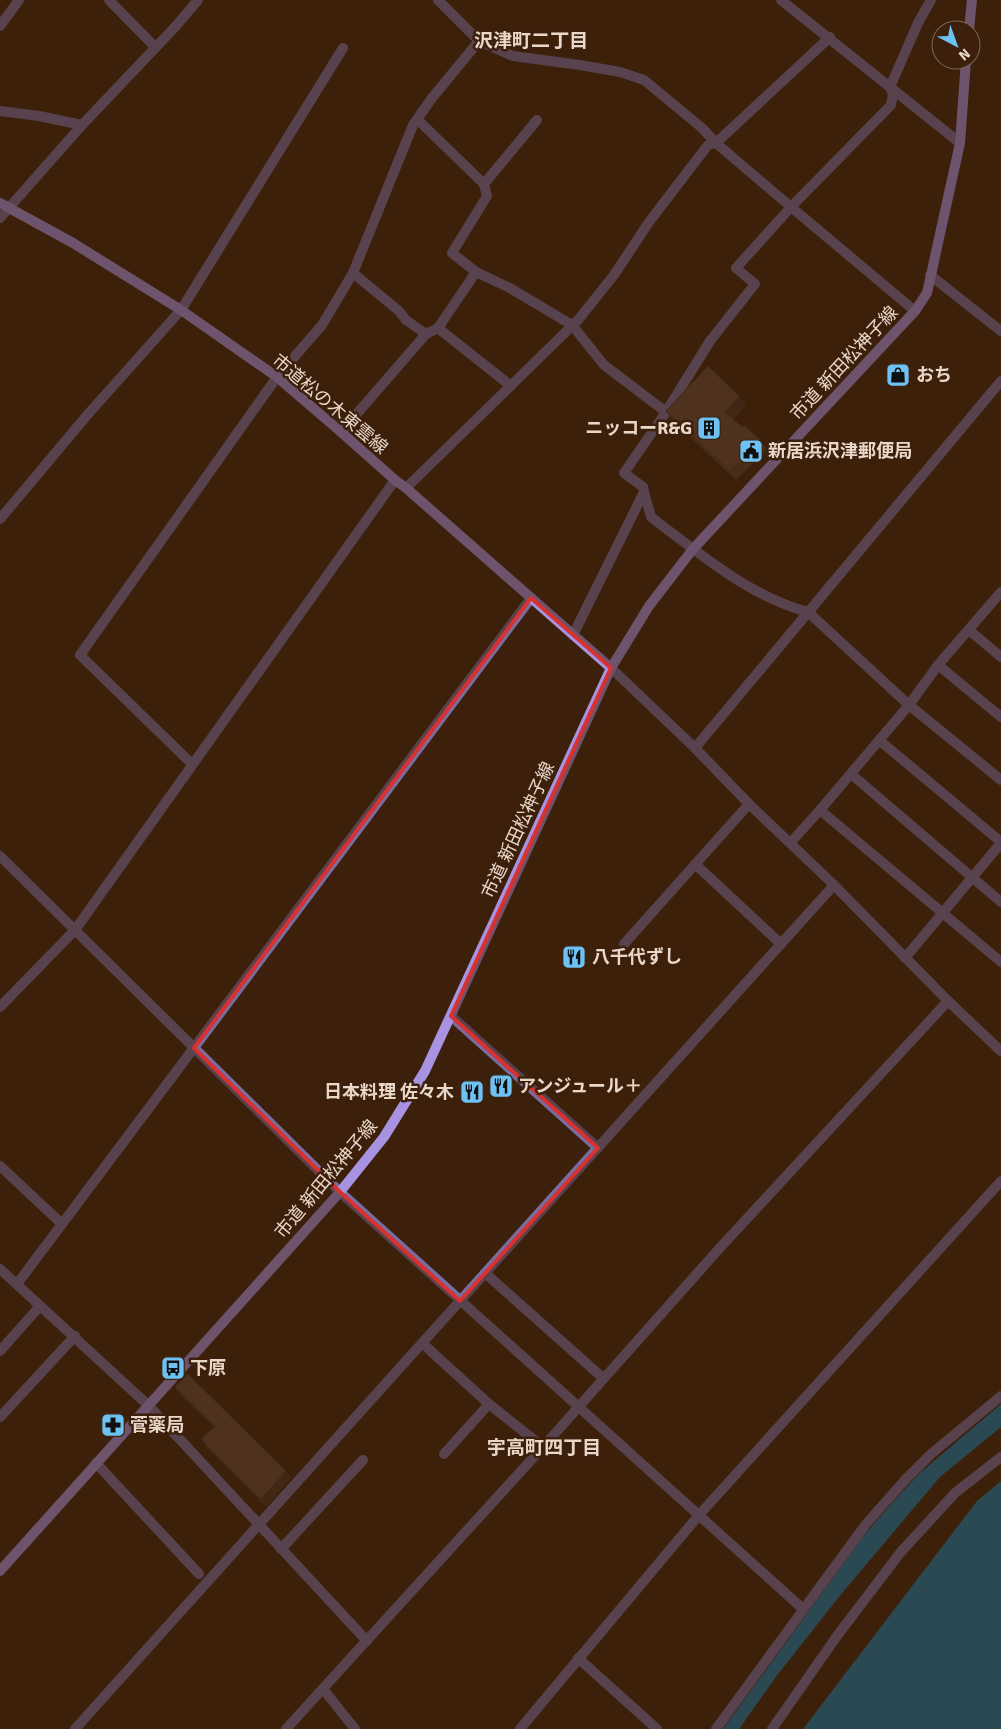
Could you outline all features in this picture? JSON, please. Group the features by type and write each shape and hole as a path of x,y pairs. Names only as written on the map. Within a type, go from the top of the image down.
{"street":[{"path":"0,26 19,0"},
{"path":"109,0 155,47"},
{"path":"0,218 82,125 198,0"},
{"path":"438,0 479,41 513,56 580,64 620,72 644,80 915,311"},
{"path":"781,0 960,143"},
{"path":"931,0 918,23 890,87 893,94 891,105 791,207 736,268 755,284 710,341 666,412 624,473 643,487 651,517 746,586 791,607 808,612 909,705 1001,780"},
{"path":"970,20 972,0"},
{"path":"406,488 578,320 614,275 649,222 708,145 716,143 830,38"},
{"path":"192,764 80,655 277,377 322,325 353,273 413,125 432,98 479,41"},
{"path":"0,519 180,310 343,48"},
{"name":"市道 新田松神子線","path":"0,1571 340,1192 384,1137 425,1071 611,668 649,606 693,549 915,311 926,293 960,143 965,70"},
{"path":"0,111 39,116 82,125"},
{"path":"418,120 484,184 487,196 452,253 476,272 510,288 572,325 604,365 666,412"},
{"path":"484,184 537,120"},
{"name":"市道松の木東雲線","path":"0,203 73,243 180,310 277,377 611,668"},
{"path":"341,432 426,334 438,328 476,272"},
{"path":"353,273 399,311 406,320 426,334"},
{"path":"930,275 1001,332"},
{"path":"438,328 511,386"},
{"path":"695,748 1001,381"},
{"path":"0,1007 75,930 395,480"},
{"path":"573,635 644,492"},
{"path":"791,842 909,705 938,665 1000,596"},
{"path":"17,1284 531,598"},
{"path":"969,630 1001,657"},
{"path":"938,665 1001,717"},
{"path":"611,668 695,748 749,804 791,842 948,1001 1001,1051"},
{"path":"879,740 1001,843 905,958"},
{"path":"851,774 1001,902"},
{"path":"624,944 749,804"},
{"path":"820,810 1001,962"},
{"path":"2,863 75,930 340,1192 803,1609"},
{"path":"696,864 781,944"},
{"path":"75,1729 834,885"},
{"path":"286,1729 543,1447 718,1250 948,1001"},
{"path":"451,1016 598,1148"},
{"path":"0,1166 62,1224"},
{"path":"520,1729 699,1514 1001,1181"},
{"path":"0,1269 149,1406 367,1641"},
{"path":"485,1272 603,1378"},
{"path":"0,1350 40,1306"},
{"path":"0,1417 75,1336"},
{"path":"422,1343 489,1404 543,1447"},
{"path":"716,1729 866,1524 931,1454 1001,1396"},
{"path":"444,1454 489,1404"},
{"path":"772,1729 837,1636 900,1553 955,1493 1001,1457"},
{"path":"281,1549 363,1460"},
{"path":"96,1463 199,1574"},
{"path":"578,1658 657,1729"},
{"path":"323,1689 355,1729"}],"highlighted area":[{"path":"531,598 611,668 451,1016 598,1148 460,1301 340,1192 194,1048"}],"water":[{"path":"1001,1404 1001,1427 940,1477 843,1592 778,1674 739,1729 723,1729 865,1534 921,1472"},
{"path":"1001,1481 1001,1729 803,1729 977,1501"}],"building":[{"name":"ニッコーR&G","path":"708,366 739,396 725,412 742,427 744,425 761,441 730,471 666,411"},
{"path":"188,1374 286,1471 261,1499 201,1439 215,1426 175,1387"}],"place":[{"name":"おち","path":"898,375"},
{"name":"ニッコーR&G","path":"709,428"},
{"name":"新居浜沢津郵便局","path":"751,451"},
{"name":"八千代ずし","path":"574,957"},
{"name":"アンジュール＋","path":"501,1086"},
{"name":"日本料理 佐々木","path":"472,1092"},
{"name":"下原","path":"173,1368"},
{"name":"菅薬局","path":"113,1425"}],"district":[{"name":"沢津町二丁目","path":"531,41"},
{"name":"宇高町四丁目","path":"544,1448"}]}
